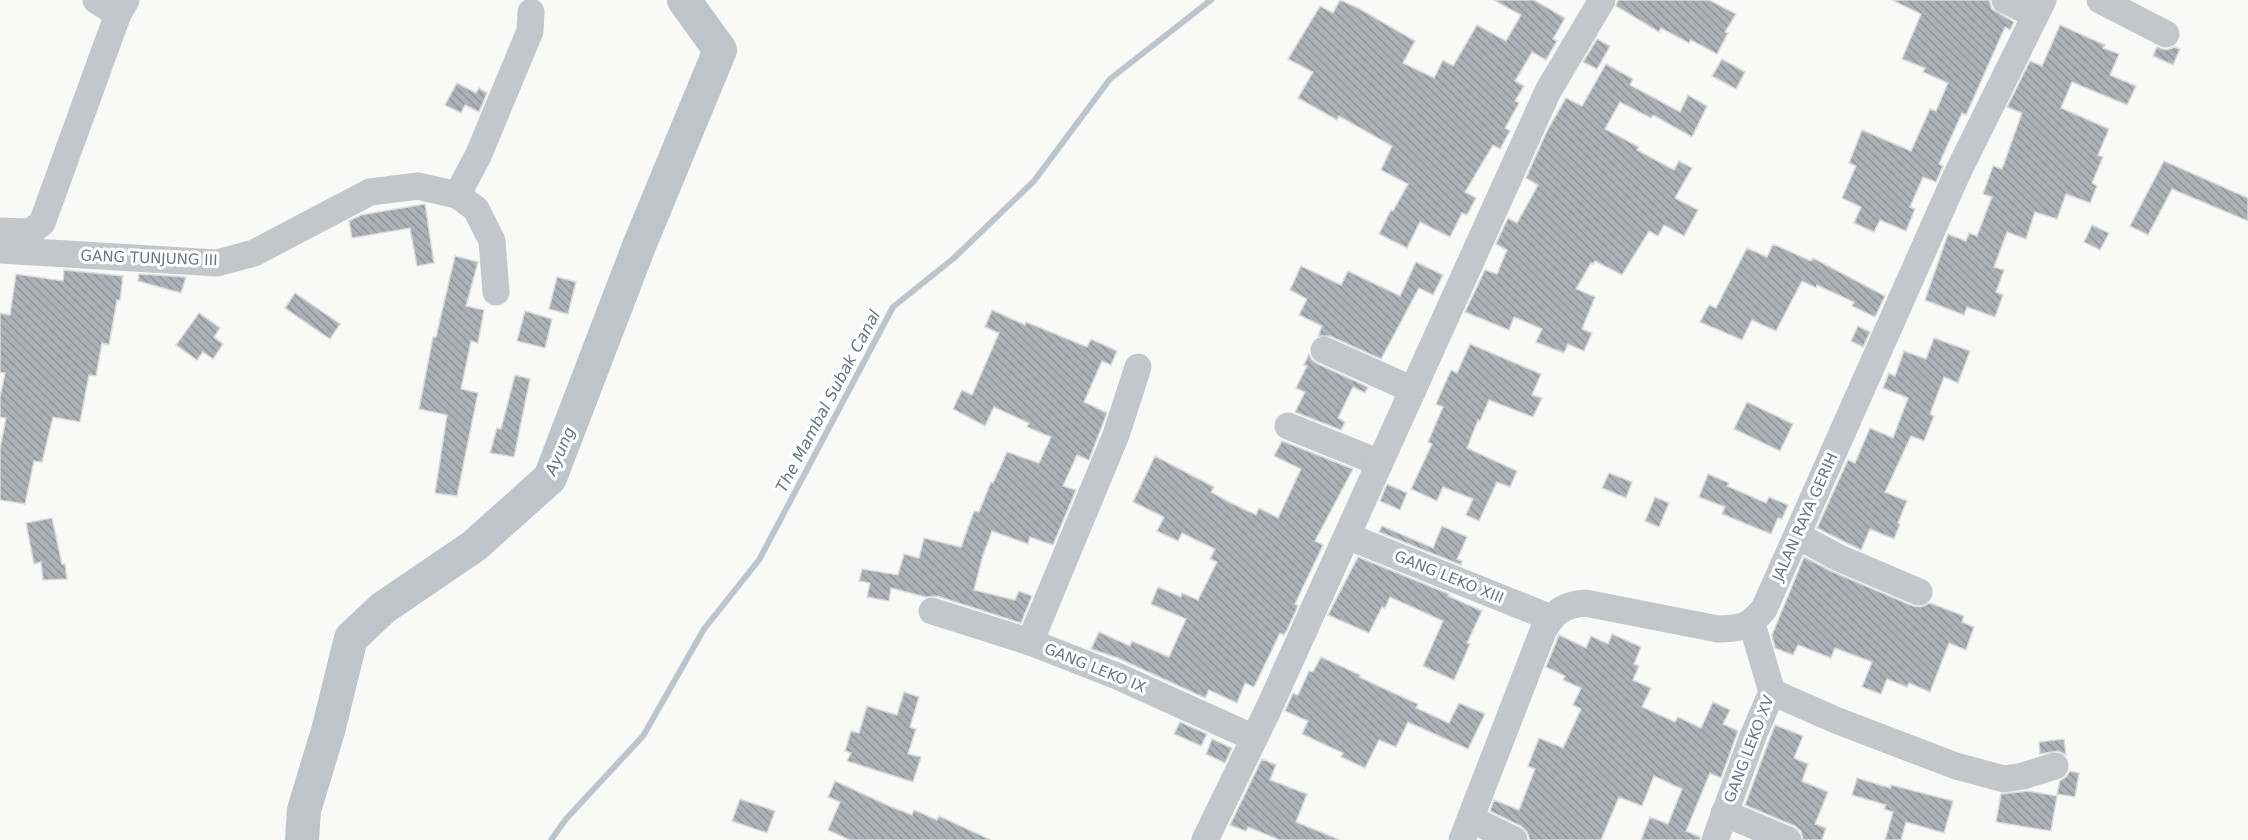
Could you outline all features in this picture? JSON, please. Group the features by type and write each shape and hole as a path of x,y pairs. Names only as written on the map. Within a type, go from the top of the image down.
{"street":[{"path":"1205,840 1380,464 1548,91 1602,0"},
{"path":"2005,0 2039,8"},
{"path":"2100,0 2166,34"},
{"path":"0,231 30,232 42,223 113,5"},
{"name":"JALAN RAYA GERIH","path":"1752,624 1764,609 1957,174 2039,8"},
{"path":"457,195 478,156 530,31 531,12"},
{"name":"GANG TUNJUNG III","path":"0,250 217,263 254,253 370,192 418,186 457,195 476,209 492,241 496,292"},
{"path":"1324,350 1413,390"},
{"path":"1030,642 1116,435 1138,367"},
{"path":"1288,426 1380,464"},
{"name":"GANG LEKO XIII","path":"1347,536 1551,618"},
{"path":"1798,536 1839,558 1919,592"},
{"path":"1514,840 1466,829 1543,631 1551,618 1570,604 1585,603 1718,629 1739,628 1752,624"},
{"name":"GANG LEKO IX","path":"932,611 1030,642 1117,676 1254,738"},
{"name":"GANG LEKO XV","path":"1715,840 1773,692 1752,624"},
{"path":"1773,692 1838,721 1946,762 2004,779 2055,766"},
{"path":"1725,813 1788,840"}],"building":[{"path":"1340,0 1415,41 1403,63 1434,78 1443,60 1453,66 1477,25 1506,41 1521,15 1494,0 1534,0 1565,18 1553,39 1557,41 1546,60 1532,52 1515,81 1524,86 1515,101 1519,103 1505,128 1510,131 1500,149 1493,145 1465,192 1476,198 1467,215 1462,213 1450,237 1420,222 1407,248 1379,234 1408,184 1381,170 1392,146 1339,116 1337,120 1298,98 1313,72 1288,59 1320,6 1333,13"},
{"path":"1618,0 1709,0 1736,14 1725,32 1728,33 1717,54 1691,40 1689,43 1661,28 1659,32 1616,6"},
{"path":"1892,0 1989,0 1992,9 2014,22 2010,30 2005,27 1966,115 1962,113 1939,164 1943,166 1936,182 1923,177 1910,207 1915,209 1906,231 1880,220 1874,232 1854,223 1861,207 1842,198 1856,166 1849,163 1862,130 1911,151 1930,109 1936,111 1948,83 1923,72 1925,68 1902,59 1921,14"},
{"path":"2060,25 2105,45 2103,48 2119,54 2110,75 2136,86 2127,105 2072,82 2061,108 2109,129 2098,155 2103,157 2092,183 2097,186 2090,203 2066,194 2057,219 2035,212 2026,239 2007,232 1994,267 2004,270 1996,292 2003,295 1995,317 1967,307 1964,315 1925,300 1948,234 1966,241 1969,233 1977,236 1992,197 1983,194 1993,166 2002,169 2022,113 2007,107 2030,61 2042,66"},
{"path":"1597,39 1610,46 1597,69 1583,62"},
{"path":"2157,47 2166,50 2175,47 2180,49 2173,65 2153,56"},
{"path":"1722,59 1745,72 1736,89 1712,76"},
{"path":"1606,64 1633,79 1630,85 1680,112 1688,95 1707,106 1692,137 1653,115 1651,118 1620,102 1605,129 1639,147 1637,150 1674,170 1679,161 1692,168 1675,198 1698,210 1684,236 1664,225 1658,236 1649,231 1622,275 1595,261 1591,263 1576,289 1595,297 1582,329 1592,333 1584,351 1568,344 1564,353 1536,342 1542,329 1514,317 1509,330 1465,312 1485,270 1497,274 1507,250 1496,244 1508,218 1517,223 1538,185 1526,178 1547,131 1566,98 1582,106"},
{"path":"457,83 476,93 479,88 487,93 479,112 465,105 461,113 445,105"},
{"path":"2164,161 2248,198 2248,221 2172,189 2148,235 2130,226"},
{"path":"425,204 434,263 417,266 410,228 352,238 349,221 361,215"},
{"path":"2092,225 2109,233 2100,250 2084,242"},
{"path":"1773,244 1811,261 1813,258 1885,296 1875,317 1852,306 1854,302 1817,285 1816,288 1802,281 1776,331 1752,320 1742,340 1700,322 1709,305 1716,308 1747,248 1767,257"},
{"path":"455,256 478,262 466,306 484,310 478,343 471,341 461,389 478,393 457,496 435,493 447,415 419,409 433,337 436,337"},
{"path":"1416,262 1443,275 1433,295 1419,288 1381,359 1330,336 1318,336 1322,326 1299,315 1307,299 1290,290 1301,266 1341,285 1348,271 1400,296"},
{"path":"64,270 123,276 120,300 117,300 109,345 102,343 96,376 89,375 80,422 53,417 42,462 34,461 25,504 0,500 0,449 6,418 0,417 0,397 5,373 0,372 0,313 10,315 16,274 63,281"},
{"path":"139,274 186,277 181,293 138,281"},
{"path":"557,277 576,282 568,314 549,309"},
{"path":"295,293 340,324 330,339 285,308"},
{"path":"992,310 1025,325 1026,322 1087,347 1091,339 1117,351 1111,365 1102,361 1084,402 1107,413 1089,460 1077,455 1063,486 1076,490 1053,545 1030,537 1028,544 992,531 983,555 974,590 1015,600 1019,591 1032,596 1021,623 937,596 926,597 891,588 889,601 867,597 870,583 859,581 862,569 898,575 904,554 919,558 924,538 961,547 974,511 979,512 991,482 993,483 1007,452 1039,463 1051,437 1027,427 1029,423 994,407 985,426 953,409 962,390 972,395 999,333 985,327"},
{"path":"525,311 552,319 545,348 517,341"},
{"path":"199,313 220,328 214,337 223,344 213,359 203,352 197,360 176,345"},
{"path":"1858,326 1870,332 1863,347 1851,341"},
{"path":"1934,338 1970,351 1958,383 1944,377 1930,414 1934,416 1924,441 1911,436 1885,492 1907,501 1894,539 1870,529 1861,550 1817,528 1848,460 1855,463 1870,428 1893,438 1908,398 1883,388 1889,373 1895,376 1904,351 1926,359"},
{"path":"1470,344 1541,374 1532,395 1542,398 1533,417 1489,400 1480,421 1478,420 1467,448 1517,471 1510,487 1497,482 1479,521 1466,515 1473,499 1443,487 1437,501 1411,489 1432,444 1428,442 1443,407 1436,404 1451,370 1457,373"},
{"path":"1309,354 1318,364 1368,387 1365,393 1353,387 1338,418 1345,422 1341,430 1295,412 1305,392 1296,388 1307,366 1304,365"},
{"path":"515,375 530,379 514,457 490,453 497,428 501,429"},
{"path":"1747,402 1793,424 1780,451 1734,429"},
{"path":"1282,441 1353,469 1315,541 1323,545 1295,604 1298,606 1284,635 1280,633 1254,687 1245,683 1237,703 1209,690 1205,698 1118,658 1091,649 1099,632 1130,646 1132,641 1169,657 1186,619 1151,604 1158,587 1181,597 1182,593 1198,600 1217,562 1210,559 1215,549 1182,533 1178,541 1157,531 1164,517 1133,502 1155,456 1214,487 1211,492 1229,502 1256,515 1259,508 1278,518 1301,469 1274,456"},
{"path":"1609,473 1632,482 1626,498 1602,488"},
{"path":"1708,474 1729,483 1727,486 1766,503 1769,497 1788,505 1782,519 1778,518 1771,534 1722,514 1725,507 1699,497"},
{"path":"1387,484 1407,493 1400,510 1380,501"},
{"path":"1655,497 1669,503 1659,527 1645,521"},
{"path":"52,518 67,579 43,580 41,562 34,564 26,523"},
{"path":"1382,526 1433,548 1442,526 1467,537 1457,559 1462,561 1461,565 1379,532"},
{"path":"1358,557 1449,594 1448,596 1482,611 1467,643 1470,644 1454,680 1423,666 1443,621 1390,597 1385,608 1382,607 1369,633 1328,615"},
{"path":"1804,557 1913,606 1921,607 1930,603 1964,616 1962,622 1974,627 1966,650 1949,643 1930,692 1909,683 1907,687 1887,679 1881,694 1862,687 1872,662 1835,648 1831,658 1798,645 1793,655 1775,648 1772,635"},
{"path":"1612,634 1641,647 1634,664 1639,666 1633,680 1651,688 1642,707 1675,722 1678,717 1701,728 1713,702 1730,710 1723,724 1738,731 1721,778 1710,773 1686,831 1700,837 1700,840 1641,840 1650,817 1668,824 1682,789 1654,776 1642,806 1619,797 1601,840 1530,840 1527,832 1521,826 1490,811 1494,800 1519,810 1535,769 1528,766 1539,738 1563,748 1581,709 1573,705 1581,688 1563,680 1565,676 1546,667 1559,635 1586,648 1591,636 1608,644"},
{"path":"1321,657 1418,704 1416,708 1449,723 1459,703 1485,714 1468,749 1408,722 1396,747 1379,740 1365,768 1341,757 1343,753 1302,734 1308,721 1285,711 1293,693 1298,695 1309,671 1313,672"},
{"path":"904,692 919,697 910,727 916,729 908,754 921,757 913,782 847,761 851,753 845,751 851,731 859,733 867,706 897,715"},
{"path":"1180,722 1207,734 1201,746 1174,734"},
{"path":"1775,725 1803,736 1794,758 1808,764 1802,781 1828,792 1815,824 1826,828 1822,840 1803,840 1801,831 1795,826 1745,805"},
{"path":"1212,739 1232,748 1225,763 1206,754"},
{"path":"2064,739 2066,755 2058,751 2040,754 2039,742"},
{"path":"1262,759 1276,765 1270,780 1307,794 1296,822 1340,840 1280,840 1248,827 1246,831 1230,825"},
{"path":"2070,771 2079,773 2075,797 2057,794 2060,781"},
{"path":"1857,778 1890,788 1891,785 1953,801 1944,833 1906,822 1901,840 1885,840 1893,812 1884,809 1886,805 1852,795"},
{"path":"835,781 912,815 914,810 937,820 939,816 991,840 850,840 828,830 840,802 828,797"},
{"path":"2028,791 2057,796 2051,831 1996,822 2001,794"},
{"path":"740,799 775,811 767,833 732,821"}],"waterway":[{"name":"Ayung","path":"302,840 304,810 328,731 351,638 383,608 474,546 550,478 639,246 720,50 684,0"},
{"name":"The Mambal Subak Canal","path":"551,840 566,819 643,736 704,629 759,560 893,307 954,258 1034,181 1110,79 1211,0"}]}
